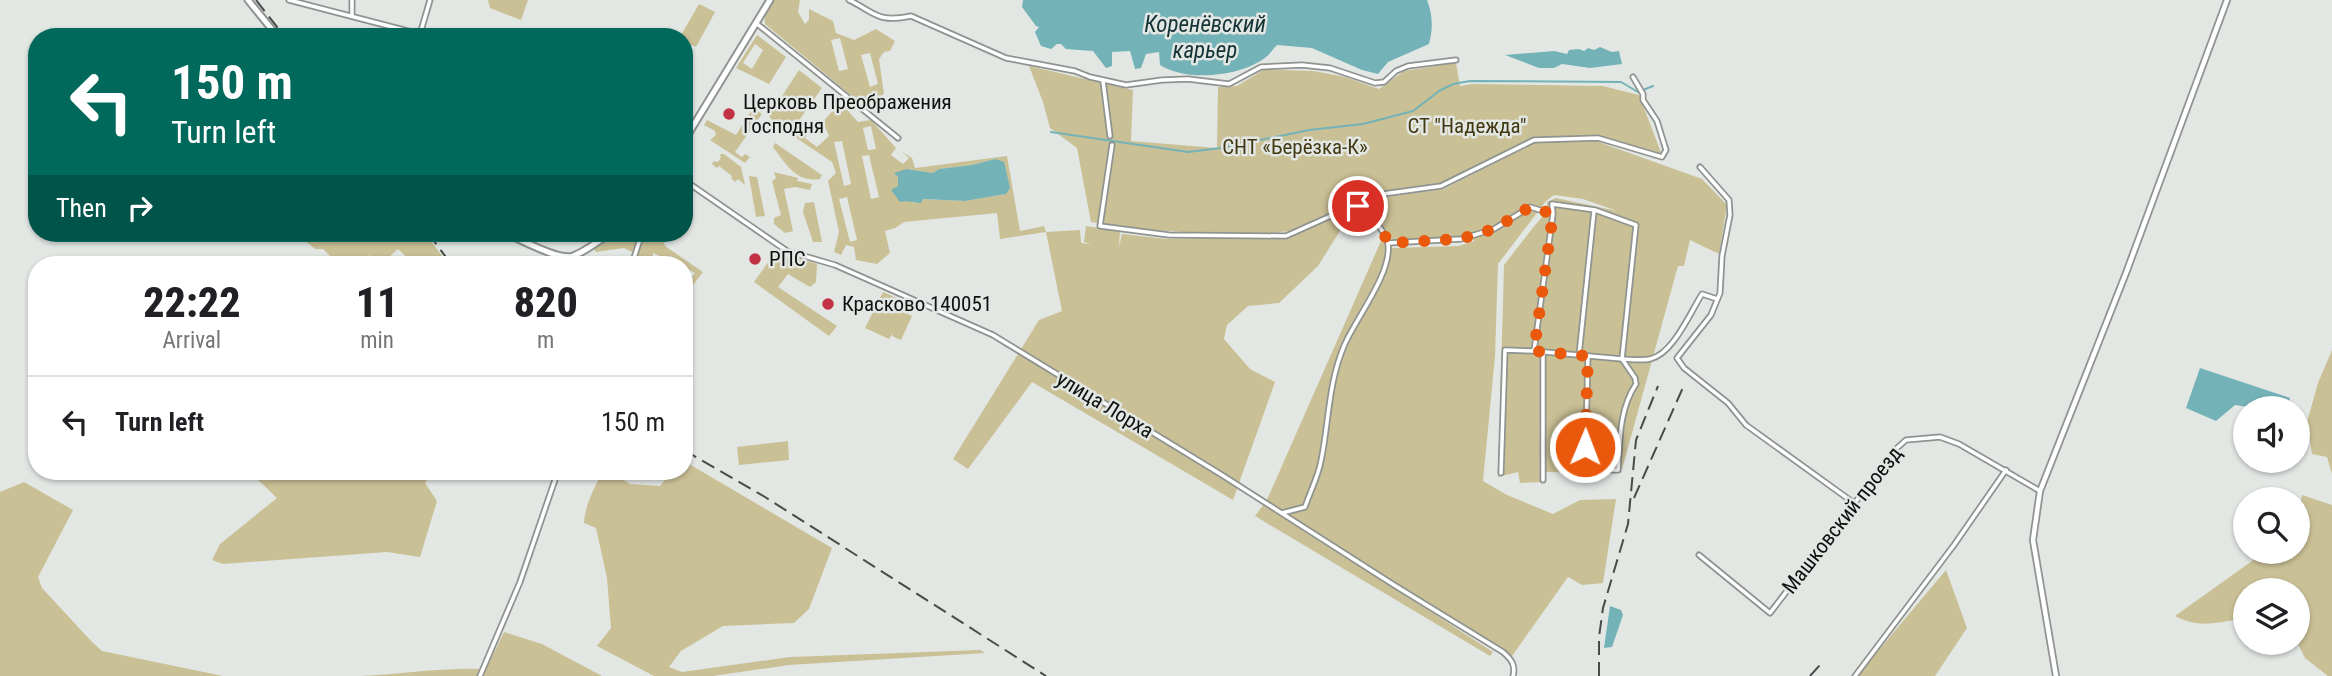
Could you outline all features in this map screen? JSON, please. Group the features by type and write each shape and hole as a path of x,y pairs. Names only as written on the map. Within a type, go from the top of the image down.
{"main road":[{"path":"248,0 271,28"},
{"path":"693,122 770,0"},
{"path":"526,242 562,256"},
{"path":"570,256 597,242"}],"street":[{"path":"289,0 400,28"},
{"path":"352,0 352,16"},
{"path":"422,28 430,0"},
{"path":"849,0 878,17 911,16 1006,58 1075,71 1103,81 1126,85 1188,79 1229,84 1261,68 1308,65 1330,68 1375,83 1384,82 1396,71 1408,66 1456,60"},
{"path":"865,8 870,0"},
{"path":"2056,676 2033,540 2040,491 2126,273 2227,0"},
{"path":"756,23 898,138"},
{"path":"1112,145 1100,226 1169,235 1286,236 1361,205 1370,198 1441,186 1534,140 1598,138 1662,157 1666,150 1657,121 1643,100 1643,94 1633,77"},
{"path":"1103,81 1111,136"},
{"path":"1700,167 1729,200 1730,215 1722,256 1720,293 1712,314 1677,358 1684,368 1728,403 1746,425 1854,503"},
{"name":"улица Лорха","path":"693,186 788,251 835,265 993,335 1503,652 1511,660 1515,670 1513,676"},
{"path":"1534,351 1553,214 1552,204 1595,210 1636,225 1622,359 1636,384 1623,414 1618,470 1585,470 1588,356"},
{"path":"1282,513 1305,507 1321,463 1332,380 1344,345 1378,282 1387,258 1388,243 1385,236 1361,205"},
{"path":"1388,243 1461,239 1494,229 1530,207 1553,214"},
{"path":"1578,355 1595,210"},
{"path":"1501,473 1505,350 1649,360 1661,355 1683,328 1702,295 1717,299"},
{"path":"1543,480 1544,352"},
{"name":"Машковский проезд","path":"1699,555 1770,613 1906,440 1940,437 1959,444 2040,491"},
{"path":"1855,676 1930,578 2006,470"},
{"path":"480,676 515,594 555,480"}],"green space":[{"path":"488,0 528,0 521,20 490,8"},
{"path":"774,0 800,0 798,12 805,24 809,20 809,9 833,21 836,33 854,40 876,29 895,41 890,51 884,52 879,59 884,94 864,106 765,24 764,13","holes":["840,38 848,69 839,71 831,40","870,53 878,84 870,87 861,55"]},
{"path":"699,4 715,12 696,47 693,46 693,28 685,28"},
{"path":"757,35 786,57 769,84 736,68","holes":["755,44 763,50 752,69 743,63"]},
{"name":"СНТ «Берёзка-К»","path":"1456,63 1460,86 1603,86 1639,95 1662,155 1599,137 1535,138 1440,184 1366,195 1350,206 1290,231 1250,235 1140,229 1091,222 1077,148 1050,128 1029,66 1133,90 1131,141 1217,148 1218,87 1237,86 1263,70 1314,71 1345,77 1379,89 1404,71"},
{"path":"799,70 822,88 800,119 811,129 805,138 817,147 829,136 823,122 840,102 858,122 871,120 896,148 891,155 903,164 909,158 902,152 912,158 915,168 1007,156 1020,231 1044,226 1046,232 1000,239 997,213 904,222 885,231 890,253 877,264 856,260 854,247 846,245 841,255 834,252 839,232 828,181 836,173 832,162 774,123 769,116","holes":["871,126 876,149 868,150 863,128","842,141 851,184 844,186 834,142","869,155 879,197 871,199 862,156","995,159 1006,194 965,201 923,199 915,203 902,193 898,177 907,169 933,173 939,169","847,197 857,240 850,242 839,199"]},
{"path":"753,108 762,114 735,152 742,157 745,154 750,157 745,163 710,140 716,135 715,131 704,125 707,120 736,135"},
{"path":"1596,141 1702,179 1727,205 1719,254 1690,240 1684,266 1678,266 1621,473 1541,472 1541,482 1520,483 1518,472 1498,477 1504,265 1547,212 1547,202 1556,198 1617,211 1583,199 1554,195 1546,201 1498,264 1495,356 1483,481 1507,495 1553,514 1580,500 1616,499 1603,583 1582,585 1568,577 1512,656 1266,502 1381,241 1392,248 1459,246 1474,241 1470,232 1457,237 1393,240 1368,208 1368,203 1380,198 1444,189 1536,142"},
{"path":"775,143 822,175 820,179 804,178 792,171 773,147"},
{"path":"720,154 724,154 741,167 745,185 738,179 735,182 732,176 712,164 714,161 718,162"},
{"path":"774,172 812,184 810,190 795,187 784,189 793,231 785,233 774,224 774,218 781,215 772,181 776,178"},
{"path":"749,176 757,177 765,216 756,217"},
{"path":"814,202 822,242 813,242 803,212 805,203"},
{"path":"1345,213 1348,218 1318,266 1279,303 1248,306 1227,325 1224,339 1250,369 1275,382 1233,500 1032,382 968,469 953,459 1039,320 1062,311 1046,232 1080,230 1081,243 1091,244 1084,242 1086,226 1120,231 1119,247 1122,234 1168,239 1287,238"},
{"path":"307,242 432,242 442,256 405,256 398,249 390,256 330,256 323,249 315,249"},
{"path":"603,242 636,242 632,252 624,248 596,252 593,248"},
{"path":"642,242 664,242 665,246 680,256 660,256 653,253 652,256 637,256"},
{"path":"777,250 789,259 793,256 817,264 816,282 810,287 788,274 778,287 837,326 829,336 754,282"},
{"path":"693,265 703,272 693,285 693,276"},
{"path":"883,292 908,303 903,312 912,316 901,340 892,336 894,331 889,339 865,328"},
{"path":"2332,350 2332,474 2327,457 2312,454 2310,441 2310,411"},
{"path":"788,441 789,460 739,465 737,447"},
{"path":"693,466 832,548 809,609 794,623 723,626 681,651 669,667 682,672 790,657 980,650 985,653 789,665 713,676 654,676 597,646 611,628 607,578 596,528 584,523 586,509 598,480 624,480 630,484 660,486 665,480 693,480"},
{"path":"258,480 427,480 425,483 437,501 420,557 387,552 223,564 212,560 220,544 277,498"},
{"path":"24,482 73,510 38,577 42,588 92,642 102,651 223,676 0,676 0,492"},
{"path":"2310,498 2332,505 2332,676 2328,676 2304,655 2310,655 2310,578 2233,578 2233,621 2202,624 2175,616 2248,564 2310,564"},
{"path":"1264,504 1493,652 1490,656 1255,516"},
{"path":"1946,570 1967,628 1935,676 1857,676"},
{"path":"504,632 542,644 602,676 360,676 486,669"}],"water":[{"name":"Коренёвский карьер","path":"1023,0 1427,0 1432,27 1429,44 1388,62 1378,74 1362,70 1312,48 1277,45 1266,57 1243,69 1198,75 1184,74 1160,65 1159,52 1146,54 1141,68 1135,69 1130,51 1112,52 1112,66 1106,68 1093,51 1066,49 1061,44 1051,49 1041,46 1035,32 1039,27 1022,7"},
{"path":"1600,47 1612,52 1619,51 1622,64 1590,68 1562,64 1554,68 1539,68 1505,55 1554,51 1567,54 1569,50 1584,51"},
{"path":"995,159 1004,162 1010,188 1006,194 965,201 923,199 921,203 900,202 891,190 898,186 898,177 894,173 907,169 933,173 939,169"},
{"path":"2200,368 2284,396 2233,396 2233,407 2216,421 2186,408"},
{"path":"1610,606 1621,610 1623,615 1612,647 1604,648"}],"waterway":[{"path":"1051,132 1188,152 1309,130 1363,124 1413,111 1439,91 1453,84 1470,81 1621,82 1638,92 1653,86"}],"railway":[{"path":"256,0 278,28"},
{"path":"435,242 445,256"},
{"path":"1634,498 1685,383"},
{"path":"1599,676 1599,637 1603,608 1628,524 1636,440 1658,386"},
{"path":"693,455 765,497 1046,676"},
{"path":"1810,676 1820,665"}],"place":[{"name":"Церковь Преображения Господня","path":"729,114"},
{"name":"РПС","path":"755,259"},
{"name":"Красково 140051","path":"828,304"}],"route":[{"path":"1358,206 1361,205 1388,243 1461,239 1494,229 1530,207 1553,214 1534,351 1588,356 1585,447"}],"park label":[{"name":"СТ \"Надежда\"","path":"1467,126"}]}
